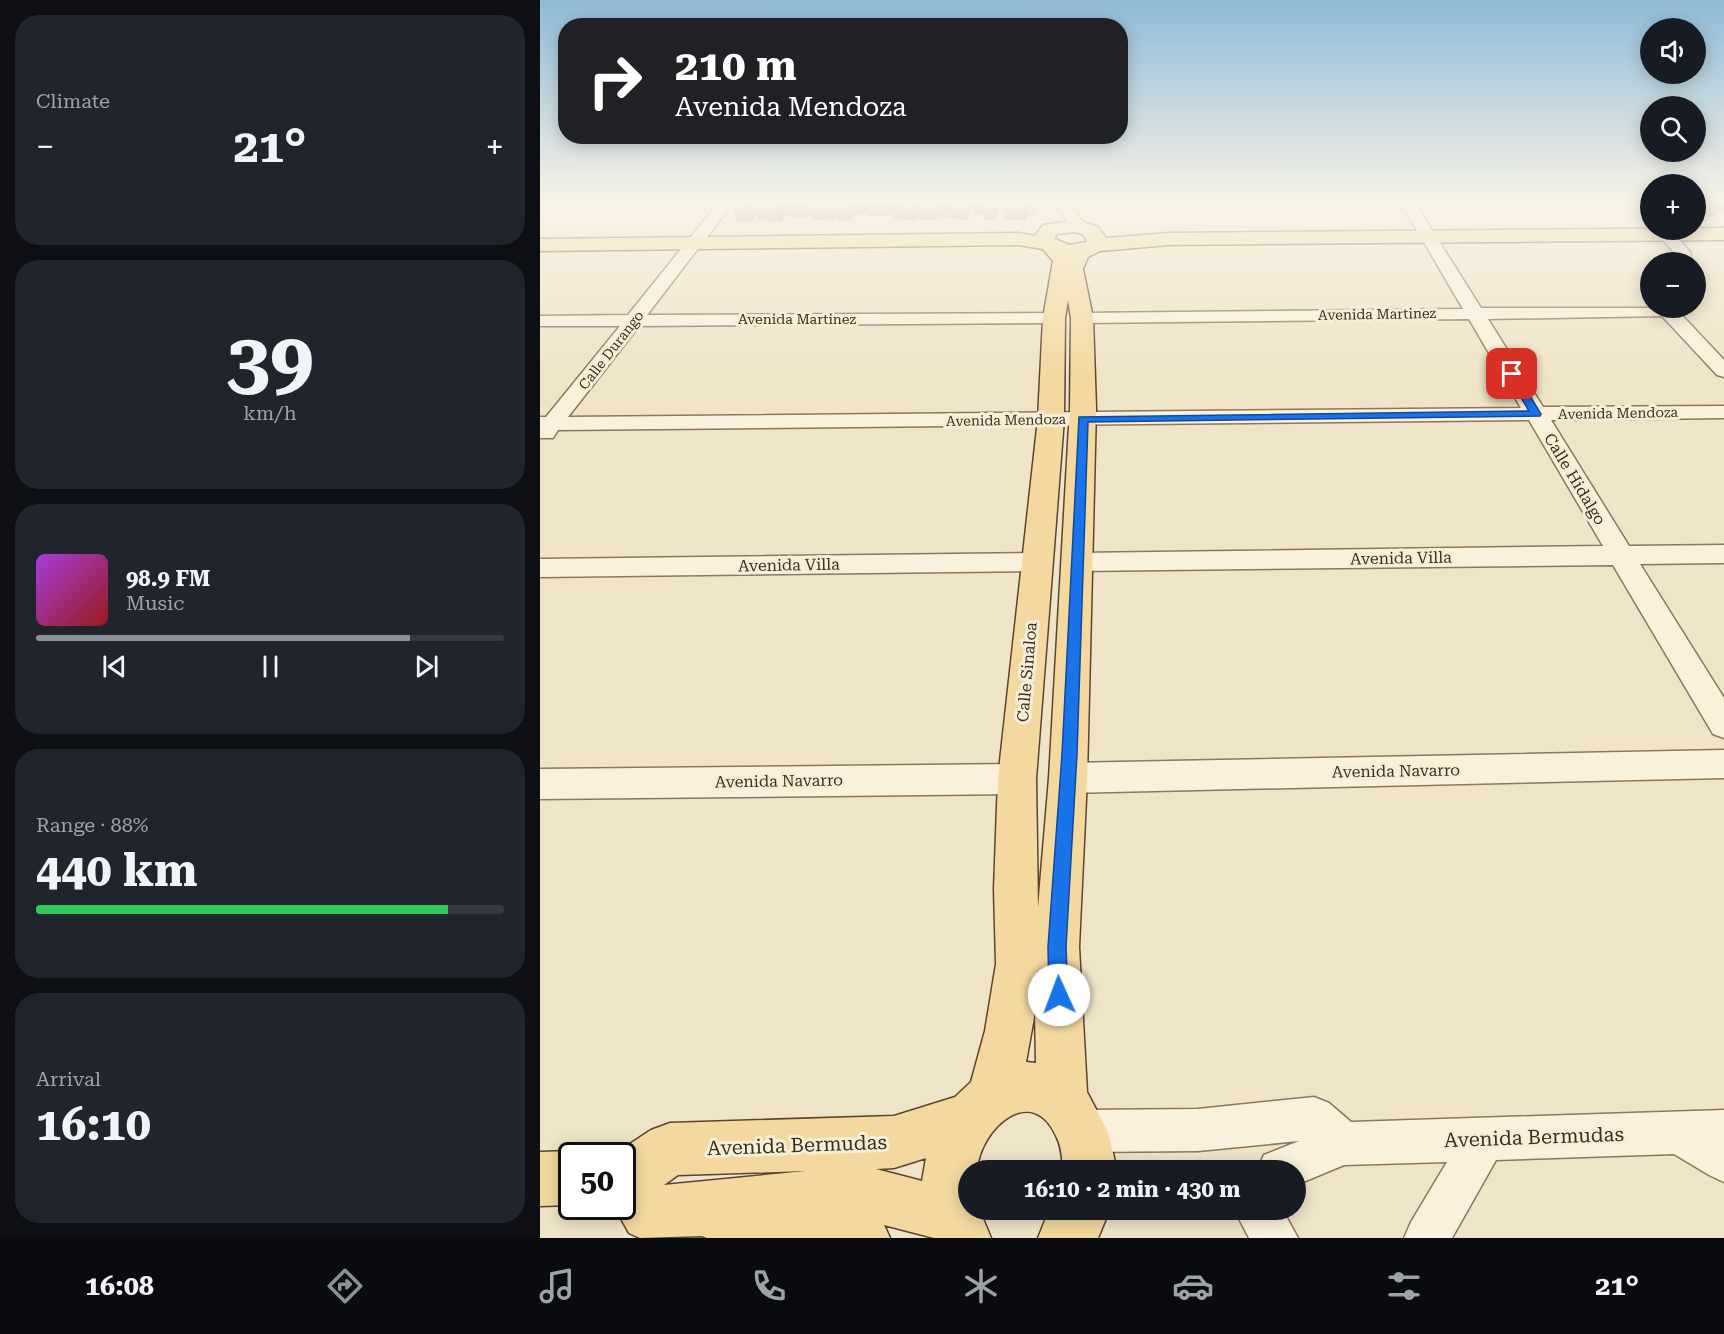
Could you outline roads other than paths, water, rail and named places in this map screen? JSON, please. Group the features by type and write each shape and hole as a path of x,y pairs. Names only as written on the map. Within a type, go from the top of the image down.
{"main road":[{"name":"Calle Sinaloa","path":"1063,261 1054,318 1067,419 1077,562 1068,778 1057,947 1078,1134"},
{"name":"Calle Sinaloa","path":"957,1224 948,1186 951,1161 959,1137 982,1107 1009,1031 1019,964 1015,889 1017,779 1037,562 1067,419 1082,318 1073,268 1077,261"},
{"name":"Avenida Bermudas","path":"636,1171 670,1149 894,1142 982,1107 1010,1089 1028,1087 1046,1090 1078,1134"},
{"path":"540,1179 558,1178"},
{"name":"Avenida Bermudas","path":"636,1194 648,1214 864,1192 914,1207 957,1224"},
{"path":"700,1208 748,1227 848,1229 862,1238"},
{"path":"1066,1238 1078,1220"}],"street":[{"name":"Calle Durango","path":"544,429 681,261"},
{"name":"Calle Hidalgo","path":"1443,261 1724,725"},
{"name":"Avenida Martinez","path":"1082,318 1640,310"},
{"name":"Avenida Martinez","path":"540,321 1054,318"},
{"path":"1677,318 1724,371"},
{"name":"Avenida Mendoza","path":"544,429 1067,419 1724,412"},
{"name":"Avenida Villa","path":"1077,562 1724,554"},
{"name":"Avenida Villa","path":"540,568 1037,562"},
{"name":"Avenida Navarro","path":"1068,778 1724,764"},
{"name":"Avenida Navarro","path":"540,784 1017,779"},
{"path":"1078,1134 1198,1130 1314,1118 1344,1144"},
{"name":"Avenida Bermudas","path":"1304,1160 1344,1144 1724,1131"},
{"path":"1679,1133 1724,1160"},
{"path":"1427,1238 1485,1138"},
{"path":"1263,1220 1275,1238"}]}
